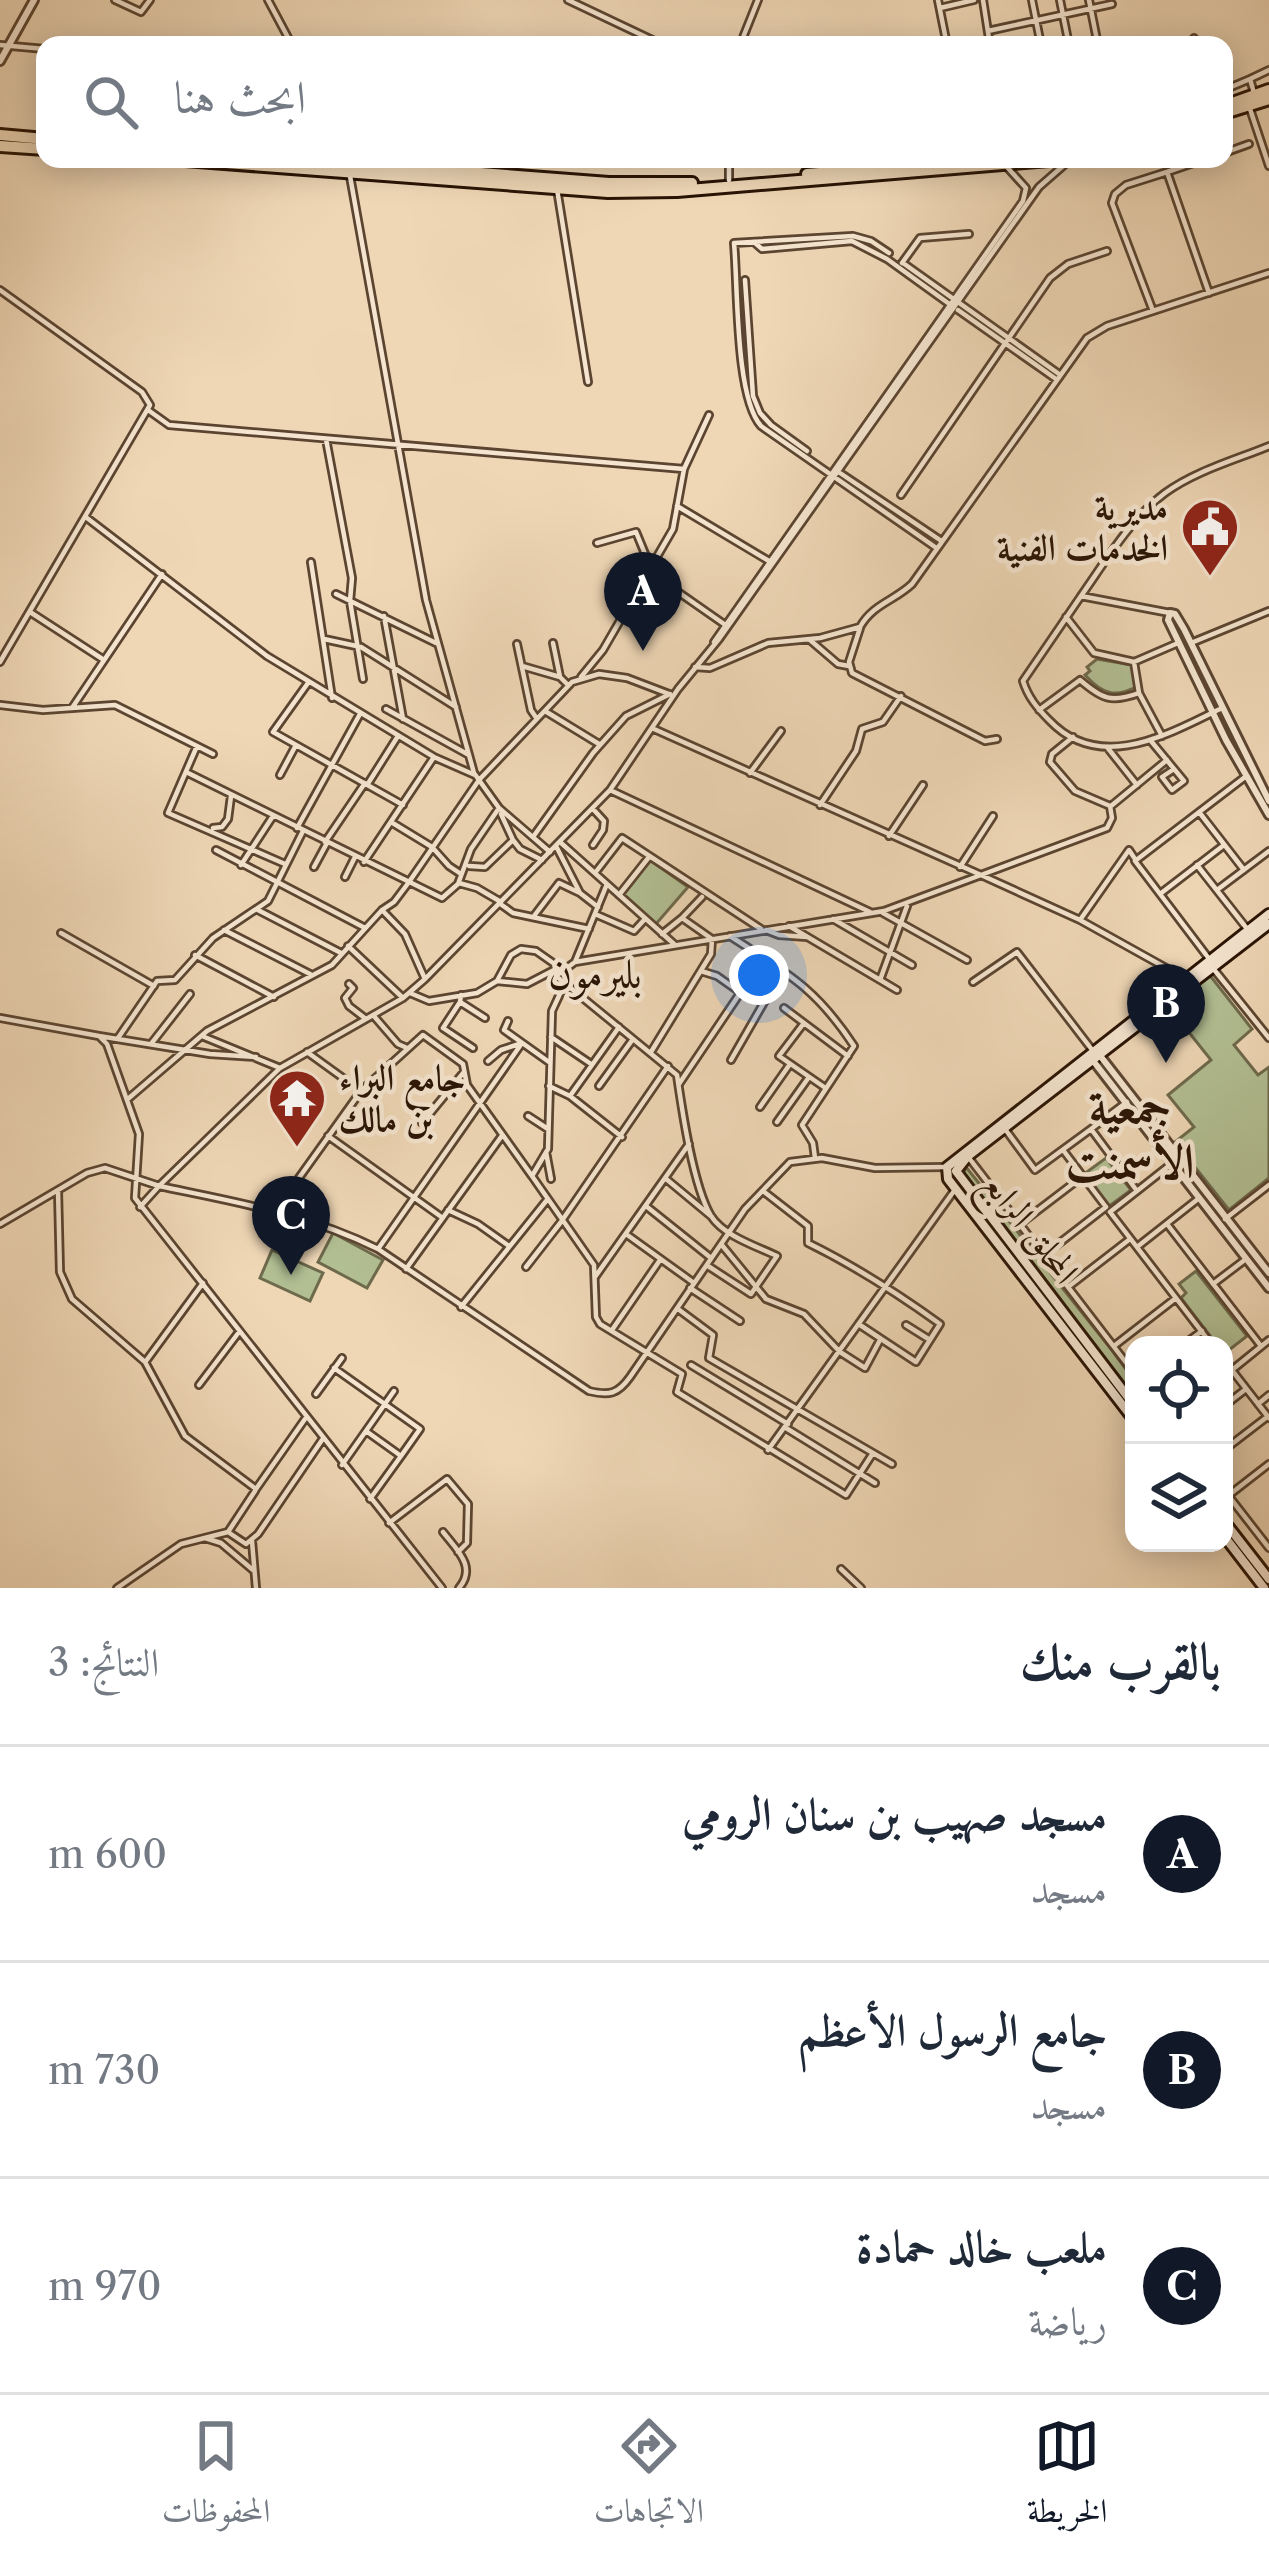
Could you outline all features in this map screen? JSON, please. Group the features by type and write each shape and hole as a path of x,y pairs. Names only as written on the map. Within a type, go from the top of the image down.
{"highway":[{"path":"1233,106 1269,95"},
{"path":"0,135 36,138"},
{"path":"0,146 36,148"},
{"path":"372,168 557,189 677,191 929,168"},
{"path":"392,168 609,184 907,168"}],"main road":[{"path":"1211,963 1269,914"},
{"path":"951,1169 1186,979 1269,924"},
{"name":"المحلق الرابع","path":"1125,1394 947,1179 951,1169 1211,963"},
{"name":"المحلق الرابع","path":"951,1169 1125,1408"},
{"path":"1233,1532 1269,1579"},
{"path":"1233,1544 1262,1569 1264,1588"}],"street":[{"path":"0,61 4,46 34,0"},
{"path":"116,0 141,12 150,0"},
{"path":"569,0 644,36"},
{"path":"744,36 758,0"},
{"path":"945,36 939,4 974,0"},
{"path":"983,0 989,36"},
{"path":"1032,0 1039,36"},
{"path":"1060,0 1067,36"},
{"path":"1089,0 1096,36"},
{"path":"271,2 288,36"},
{"path":"988,31 1112,4"},
{"path":"4,46 36,48"},
{"path":"1233,86 1269,70"},
{"path":"1250,79 1269,166"},
{"path":"1233,150 1250,144"},
{"path":"347,168 436,643 477,778 499,808 532,837 595,873 676,946"},
{"path":"512,168 513,176"},
{"path":"729,168 729,180"},
{"path":"1009,168 1025,188 1036,191"},
{"path":"714,643 1009,226 1058,168"},
{"path":"1153,311 1113,198 1119,189 1179,168"},
{"path":"1167,172 1209,292"},
{"path":"1009,226 1025,188"},
{"path":"557,189 587,382"},
{"path":"901,265 920,238 969,234"},
{"path":"889,253 853,236 734,243 744,383 754,418 935,547"},
{"path":"753,242 762,249 852,242 901,265 1058,377"},
{"path":"901,495 1057,271 1107,251"},
{"path":"997,739 985,741 852,673 849,666 860,627 872,608 912,584 1058,377 1096,331 1269,273"},
{"path":"745,280 753,396 760,413 779,435 807,451"},
{"path":"0,290 142,392 150,405 0,662"},
{"path":"148,410 169,424 684,469"},
{"path":"127,1099 202,1036 332,965 394,902 477,778 603,650 673,529 684,469 709,415"},
{"path":"326,439 352,578 350,601 363,679"},
{"path":"1222,708 1150,742 1120,749 1058,730 1023,681 1081,596 1164,493 1269,446"},
{"path":"677,506 767,566"},
{"path":"887,510 940,540"},
{"path":"87,518 308,683 477,778"},
{"path":"597,543 636,532 649,569 724,625"},
{"path":"311,562 332,698"},
{"path":"140,1207 280,1068 404,998 425,980 610,790 767,566"},
{"path":"72,708 162,574"},
{"path":"336,594 436,643"},
{"path":"1081,596 1178,616 1269,801"},
{"path":"1191,643 1269,611"},
{"path":"30,612 104,660"},
{"path":"1170,614 1168,620 1179,643 1245,777 1269,815"},
{"path":"384,616 403,719"},
{"path":"1066,617 1094,652 1134,662 1179,643"},
{"path":"695,667 710,668 768,643 860,627"},
{"path":"324,639 361,647 456,706"},
{"path":"809,639 838,664 849,666"},
{"path":"553,643 560,676 568,685"},
{"path":"518,644 531,710 537,719"},
{"path":"1134,662 1139,693 1162,736"},
{"path":"522,666 560,676"},
{"path":"581,676 627,678 673,694"},
{"path":"1040,710 1078,680 1111,701 1139,693"},
{"path":"308,683 274,732 403,805"},
{"path":"532,837 599,744 626,716 673,694"},
{"path":"820,806 856,752 862,729 883,722 901,696"},
{"path":"0,705 115,705 213,754"},
{"path":"386,709 470,755"},
{"path":"545,711 599,744"},
{"path":"118,1038 157,981 175,980 224,930 268,901 360,714"},
{"path":"654,729 1080,920 1186,979"},
{"path":"749,773 781,731"},
{"path":"314,867 398,736"},
{"path":"1073,736 1052,754 1050,762 1075,791 1109,806"},
{"path":"1150,742 1174,769"},
{"path":"280,775 296,745"},
{"path":"197,746 168,813 285,864"},
{"path":"1107,747 1137,784"},
{"path":"364,862 434,757"},
{"path":"1109,806 1167,760"},
{"path":"186,772 442,898 459,884 471,849 499,808"},
{"path":"1135,861 1245,777"},
{"path":"889,836 923,785"},
{"path":"610,790 877,912 967,961"},
{"path":"207,828 222,827 228,819 231,795"},
{"path":"497,981 527,984 575,962 908,904 1107,828 1112,818 1109,806"},
{"path":"499,808 520,849 542,860"},
{"path":"593,808 604,821 593,845"},
{"path":"1198,812 1244,870"},
{"path":"242,865 273,816"},
{"path":"959,867 993,816"},
{"path":"391,822 432,847 461,874"},
{"path":"595,873 622,838 765,930 808,938"},
{"path":"468,866 484,867 513,840"},
{"path":"1160,893 1224,845"},
{"path":"555,846 580,892 596,910 636,931 646,919"},
{"path":"216,850 365,928"},
{"path":"1080,920 1129,850 1269,1038"},
{"path":"1217,890 1269,851"},
{"path":"345,877 355,857"},
{"path":"620,895 649,857"},
{"path":"1197,866 1249,930"},
{"path":"533,918 559,883 580,892"},
{"path":"459,884 477,888 513,913 589,929"},
{"path":"575,962 607,884"},
{"path":"662,934 702,896"},
{"path":"880,980 908,904"},
{"path":"256,909 341,953"},
{"path":"382,910 405,934 425,980"},
{"path":"682,918 712,939"},
{"path":"832,919 912,965"},
{"path":"789,926 897,990"},
{"path":"224,930 313,976"},
{"path":"61,933 154,986"},
{"path":"730,936 783,970 831,1011 854,1046 802,1125 813,1142 815,1158"},
{"path":"651,1052 712,954 712,939"},
{"path":"348,946 404,998"},
{"path":"410,993 429,1001 477,993 497,981 511,956 521,949 536,951 556,965 556,976 564,985 677,1075 689,1144 712,1216"},
{"path":"974,982 1017,952 1246,1259 1269,1273"},
{"path":"195,955 274,998"},
{"path":"679,1084 764,958"},
{"path":"701,970 741,993"},
{"path":"731,1060 783,970"},
{"path":"349,984 353,988 345,998 349,1006 408,1048"},
{"path":"551,1179 546,1152 552,1011 564,985"},
{"path":"151,1044 190,994"},
{"path":"460,999 485,1018"},
{"path":"460,999 443,1028 473,1048"},
{"path":"784,1008 848,1056"},
{"path":"0,1018 256,1057"},
{"path":"503,1030 508,1021"},
{"path":"804,1023 779,1056 826,1088"},
{"path":"494,1024 549,1062"},
{"path":"570,1096 619,1027"},
{"path":"276,1210 362,1091 423,1035 463,1064 466,1085 594,1265 596,1317 682,1374 677,1392 847,1496 873,1453"},
{"path":"99,1036 107,1043 139,1134 135,1198 140,1207 442,1588"},
{"path":"202,1036 280,1068"},
{"path":"551,1037 592,1066"},
{"path":"599,1086 633,1039"},
{"path":"488,1061 501,1050 522,1043"},
{"path":"378,1249 522,1043"},
{"path":"307,1052 362,1091"},
{"path":"1094,1054 1127,1102 1226,1219 1269,1288"},
{"path":"760,1107 790,1064"},
{"path":"526,1267 669,1066"},
{"path":"422,1123 464,1072"},
{"path":"777,1122 809,1077"},
{"path":"549,1086 570,1096 622,1137"},
{"path":"1004,1128 1035,1170 1127,1102"},
{"path":"528,1116 548,1129"},
{"path":"1091,1129 1137,1191"},
{"path":"406,1269 503,1135"},
{"path":"328,1136 442,1218"},
{"path":"593,1280 689,1144"},
{"path":"1063,1150 1206,1336"},
{"path":"532,1176 546,1152"},
{"path":"968,1156 1125,1360"},
{"path":"0,1224 87,1173 106,1168 159,1186 276,1210 347,1233 378,1249 602,1394 621,1390 729,1232 790,1162 815,1158 875,1168 951,1169"},
{"path":"1044,1255 1176,1160"},
{"path":"1020,1224 1083,1176"},
{"path":"646,1206 751,1294 756,1288 777,1256 729,1232 665,1178"},
{"path":"1226,1219 1269,1186"},
{"path":"768,1450 956,1189"},
{"path":"58,1190 60,1272 72,1299 145,1362 185,1436 256,1489"},
{"path":"762,1190 808,1226 808,1243 860,1269 868,1279 940,1324 916,1362 860,1325"},
{"path":"1137,1247 1199,1198"},
{"path":"461,1306 548,1200"},
{"path":"448,1210 457,1211 509,1246"},
{"path":"1167,1224 1261,1346"},
{"path":"626,1234 740,1321"},
{"path":"1068,1287 1130,1239"},
{"path":"721,1244 766,1299 804,1314 840,1352 865,1368 880,1340"},
{"path":"1213,1284 1246,1259"},
{"path":"612,1330 660,1260"},
{"path":"145,1362 202,1283"},
{"path":"1114,1346 1176,1298"},
{"path":"678,1309 713,1335 709,1358 892,1464"},
{"path":"906,1325 930,1340"},
{"path":"1195,1336 1202,1331"},
{"path":"200,1385 239,1332"},
{"path":"1233,1369 1269,1340"},
{"path":"316,1394 342,1358"},
{"path":"691,1365 875,1483"},
{"path":"334,1368 420,1430 370,1500"},
{"path":"1232,1444 1269,1418 1233,1371"},
{"path":"1233,1399 1246,1389"},
{"path":"342,1466 394,1391"},
{"path":"1258,1404 1269,1395"},
{"path":"117,1588 181,1544 228,1532 305,1418"},
{"path":"366,1431 401,1456"},
{"path":"228,1532 246,1544 252,1541 322,1440"},
{"path":"1233,1487 1269,1464"},
{"path":"389,1523 447,1478 468,1504 467,1543 458,1552"},
{"path":"1233,1501 1269,1548"},
{"path":"442,1532 468,1568 468,1577 459,1588"},
{"path":"205,1538 221,1544 253,1570"},
{"path":"252,1541 256,1588"},
{"path":"841,1569 861,1588"}],"green space":[{"path":"1097,659 1132,665 1140,685 1117,693 1098,687 1085,675"},
{"path":"650,860 688,887 656,924 623,895"},
{"path":"1208,973 1252,1029 1234,1045 1258,1075 1269,1067 1269,1178 1229,1210 1175,1142 1194,1127 1168,1095 1211,1060 1168,1006"},
{"path":"1106,1158 1131,1190 1108,1207 1084,1174"},
{"path":"966,1167 1111,1349 1125,1368 1125,1384 963,1175"},
{"path":"333,1233 383,1260 367,1288 318,1262"},
{"path":"272,1250 323,1273 310,1301 260,1278"},
{"path":"1196,1271 1247,1336 1233,1347 1233,1336 1210,1336 1181,1298 1186,1293 1179,1284"}],"place":[{"name":"مديرية الخدمات الفنية","path":"1210,578"},
{"name":"مسجد صهيب بن سنان الرومي","path":"643,651"},
{"name":"جامع الرسول الأعظم","path":"1166,1063"},
{"name":"جامع البراء بن مالك","path":"297,1149"},
{"name":"ملعب خالد حمادة","path":"291,1275"}],"district":[{"name":"بليرمون","path":"595,973"},
{"name":"جمعية الأسمنت","path":"1130,1134"}]}
